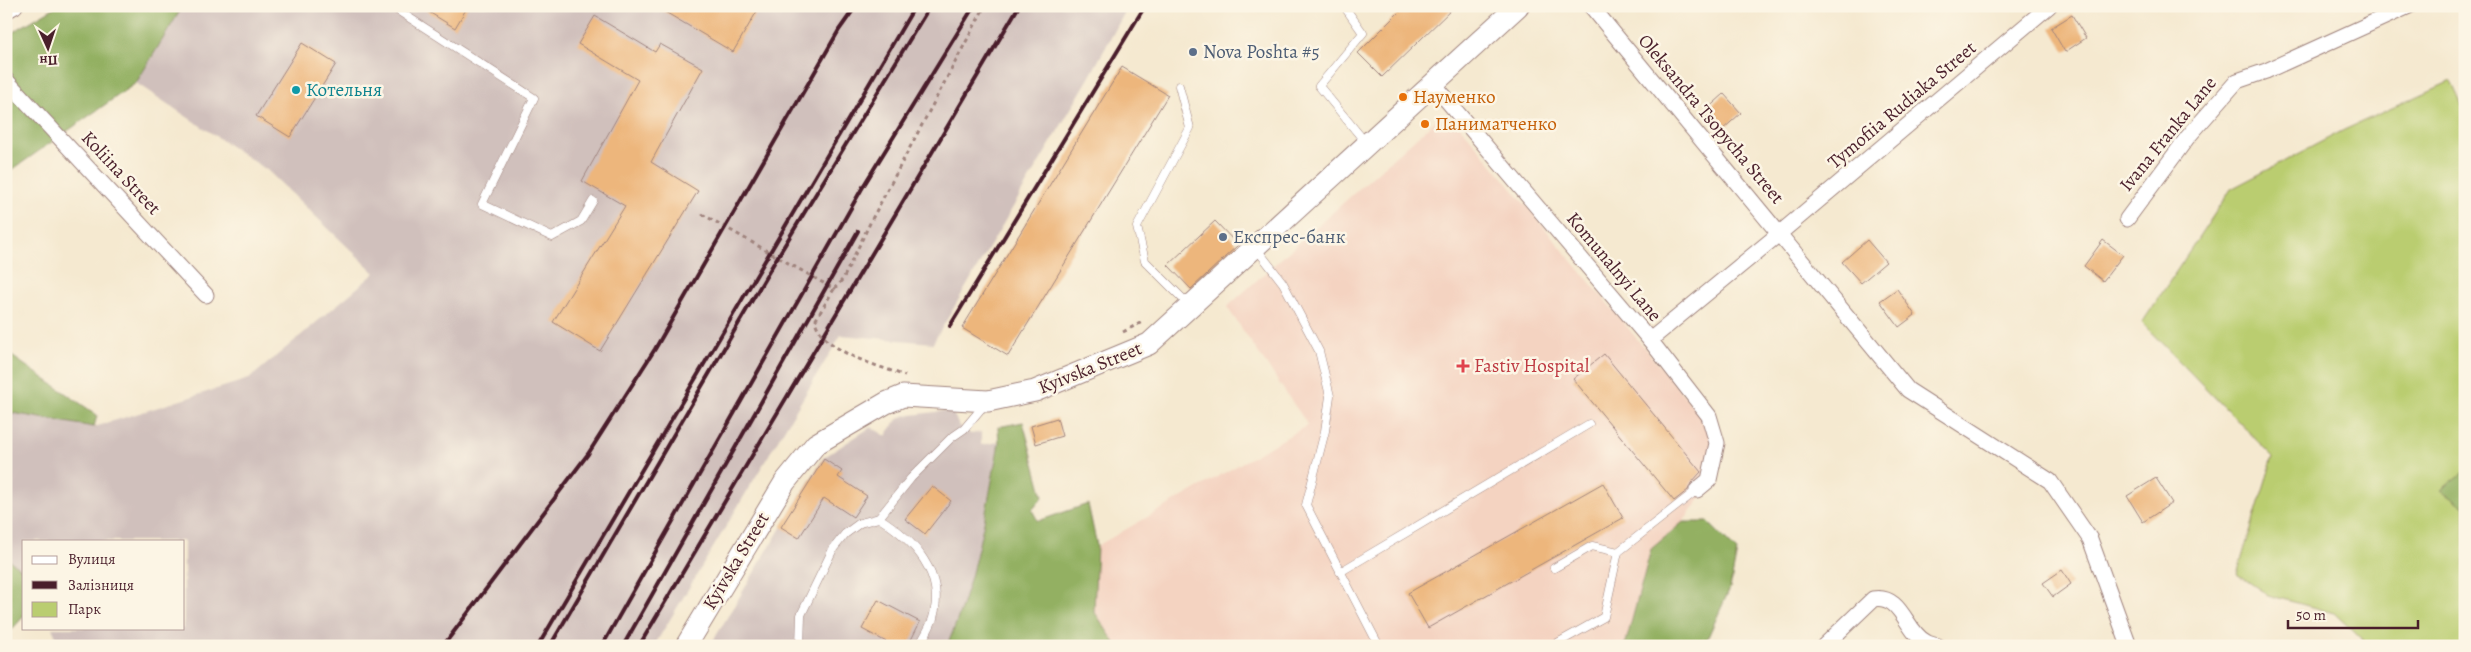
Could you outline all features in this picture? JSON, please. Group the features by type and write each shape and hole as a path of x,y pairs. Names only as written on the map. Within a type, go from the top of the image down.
{"main road":[{"name":"Kyivska Street","path":"686,646 785,482 816,444 886,403 903,396 988,401 1035,391 1149,344 1518,6"}],"street":[{"path":"6,12 14,6"},
{"name":"Oleksandra Tsopycha Street","path":"1591,6 1908,390 2050,481 2090,539 2129,646"},
{"name":"Tymofiia Rudiaka Street","path":"1650,340 2049,6"},
{"name":"Ivana Franka Lane","path":"2127,219 2187,138 2237,81 2266,70 2409,6"},
{"name":"Koliina Street","path":"6,80 206,295"},
{"name":"Komunalnyi Lane","path":"1433,84 1650,340 1709,416 1717,444 1709,480 1697,490"},
{"path":"1824,646 1873,598 1882,597 1892,601 1925,642 1938,646"}],"lane":[{"path":"391,6 534,98 482,204 552,237 582,221 593,201"},
{"path":"1344,6 1363,33 1320,86 1367,144"},
{"path":"1179,86 1190,128 1137,227 1145,261 1191,306"},
{"path":"1255,247 1283,283 1319,351 1330,396 1325,431 1306,506 1380,646"},
{"path":"800,646 801,615 833,549 845,534 860,523 879,518 910,478 951,438 964,429 988,401"},
{"path":"1340,572 1589,424"},
{"path":"1552,646 1604,617 1618,552 1697,490"},
{"path":"879,518 899,530 924,557 931,572 935,606 932,619 919,646"},
{"path":"1554,568 1592,546 1618,552"}],"path":[{"path":"922,397 928,385 842,351 818,332 815,321 834,288 844,279 872,219 985,6"},
{"path":"702,214 834,288"},
{"path":"1114,337 1149,318"}],"shaded area":[{"path":"183,6 1128,6 1089,78 933,343 841,335 654,646 60,646 53,630 185,630 185,540 22,540 22,570 6,558 6,412 94,427 249,379 375,273 267,170 136,83"},
{"name":"Fastiv Hospital","path":"1437,119 1455,120 1725,445 1711,484 1683,522 1651,549 1626,642 1623,646 1117,646 1094,611 1097,546 1308,425 1227,307"},
{"path":"943,411 953,413 959,426 971,434 981,432 981,445 999,442 979,545 963,609 947,646 710,646 823,458 871,427 886,436 895,422 903,416"}],"green space":[{"path":"57,6 183,6 136,83 6,174 6,36"},
{"path":"2451,81 2465,112 2465,646 2369,646 2334,613 2268,595 2237,574 2273,457 2142,323 2231,189 2344,130"},
{"path":"6,352 97,415 94,427 6,412"},
{"path":"1023,422 1043,497 1032,510 1038,521 1088,504 1097,546 1094,611 1117,646 947,646 965,597 979,546 999,443 998,427"},
{"path":"2465,471 2465,507 2441,490"},
{"path":"1683,522 1708,522 1737,551 1730,588 1704,646 1623,646 1626,642 1651,549"},
{"path":"6,558 22,570 22,618 6,636"}],"building":[{"path":"419,6 468,6 455,28"},
{"path":"655,6 760,6 733,52"},
{"path":"1405,6 1455,6 1382,77 1358,53"},
{"path":"2072,15 2086,38 2065,52 2051,28"},
{"path":"595,16 655,52 660,44 703,68 651,162 698,191 600,351 553,322 625,206 582,181 638,80 578,44"},
{"name":"Котельня","path":"302,43 336,64 290,137 256,116"},
{"path":"1122,67 1168,95 1008,356 962,328"},
{"path":"1724,94 1741,113 1721,131 1704,112"},
{"path":"1215,221 1238,245 1191,289 1168,265"},
{"path":"1867,240 1886,262 1861,283 1842,262"},
{"path":"2103,240 2123,255 2103,281 2084,266"},
{"path":"1897,289 1915,315 1899,327 1880,301"},
{"path":"1604,354 1701,472 1691,483 1688,490 1674,501 1573,379"},
{"path":"1057,418 1062,436 1036,444 1031,426"},
{"path":"824,459 842,471 838,477 867,496 853,517 824,498 799,538 781,527"},
{"path":"2156,478 2172,503 2143,522 2127,496"},
{"path":"1603,483 1623,518 1428,628 1408,593"},
{"path":"932,486 951,501 925,534 905,519"},
{"path":"2062,570 2071,584 2053,597 2043,583"},
{"path":"878,600 920,622 908,646 894,646 862,629"}],"railway":[{"path":"443,646 588,454 655,349 839,30 856,6"},
{"path":"538,646 915,6"},
{"path":"550,646 778,256 930,6"},
{"path":"602,646 864,185 974,6"},
{"path":"639,646 1019,6"},
{"path":"950,326 1145,6"},
{"path":"623,646 858,231"}],"place":[{"name":"Nova Poshta #5","path":"1193,52"},
{"name":"Котельня","path":"296,90"},
{"name":"Науменко","path":"1403,97"},
{"name":"Паниматченко","path":"1425,124"},
{"name":"Експрес-банк","path":"1223,237"},
{"name":"Fastiv Hospital","path":"1463,366"}]}
